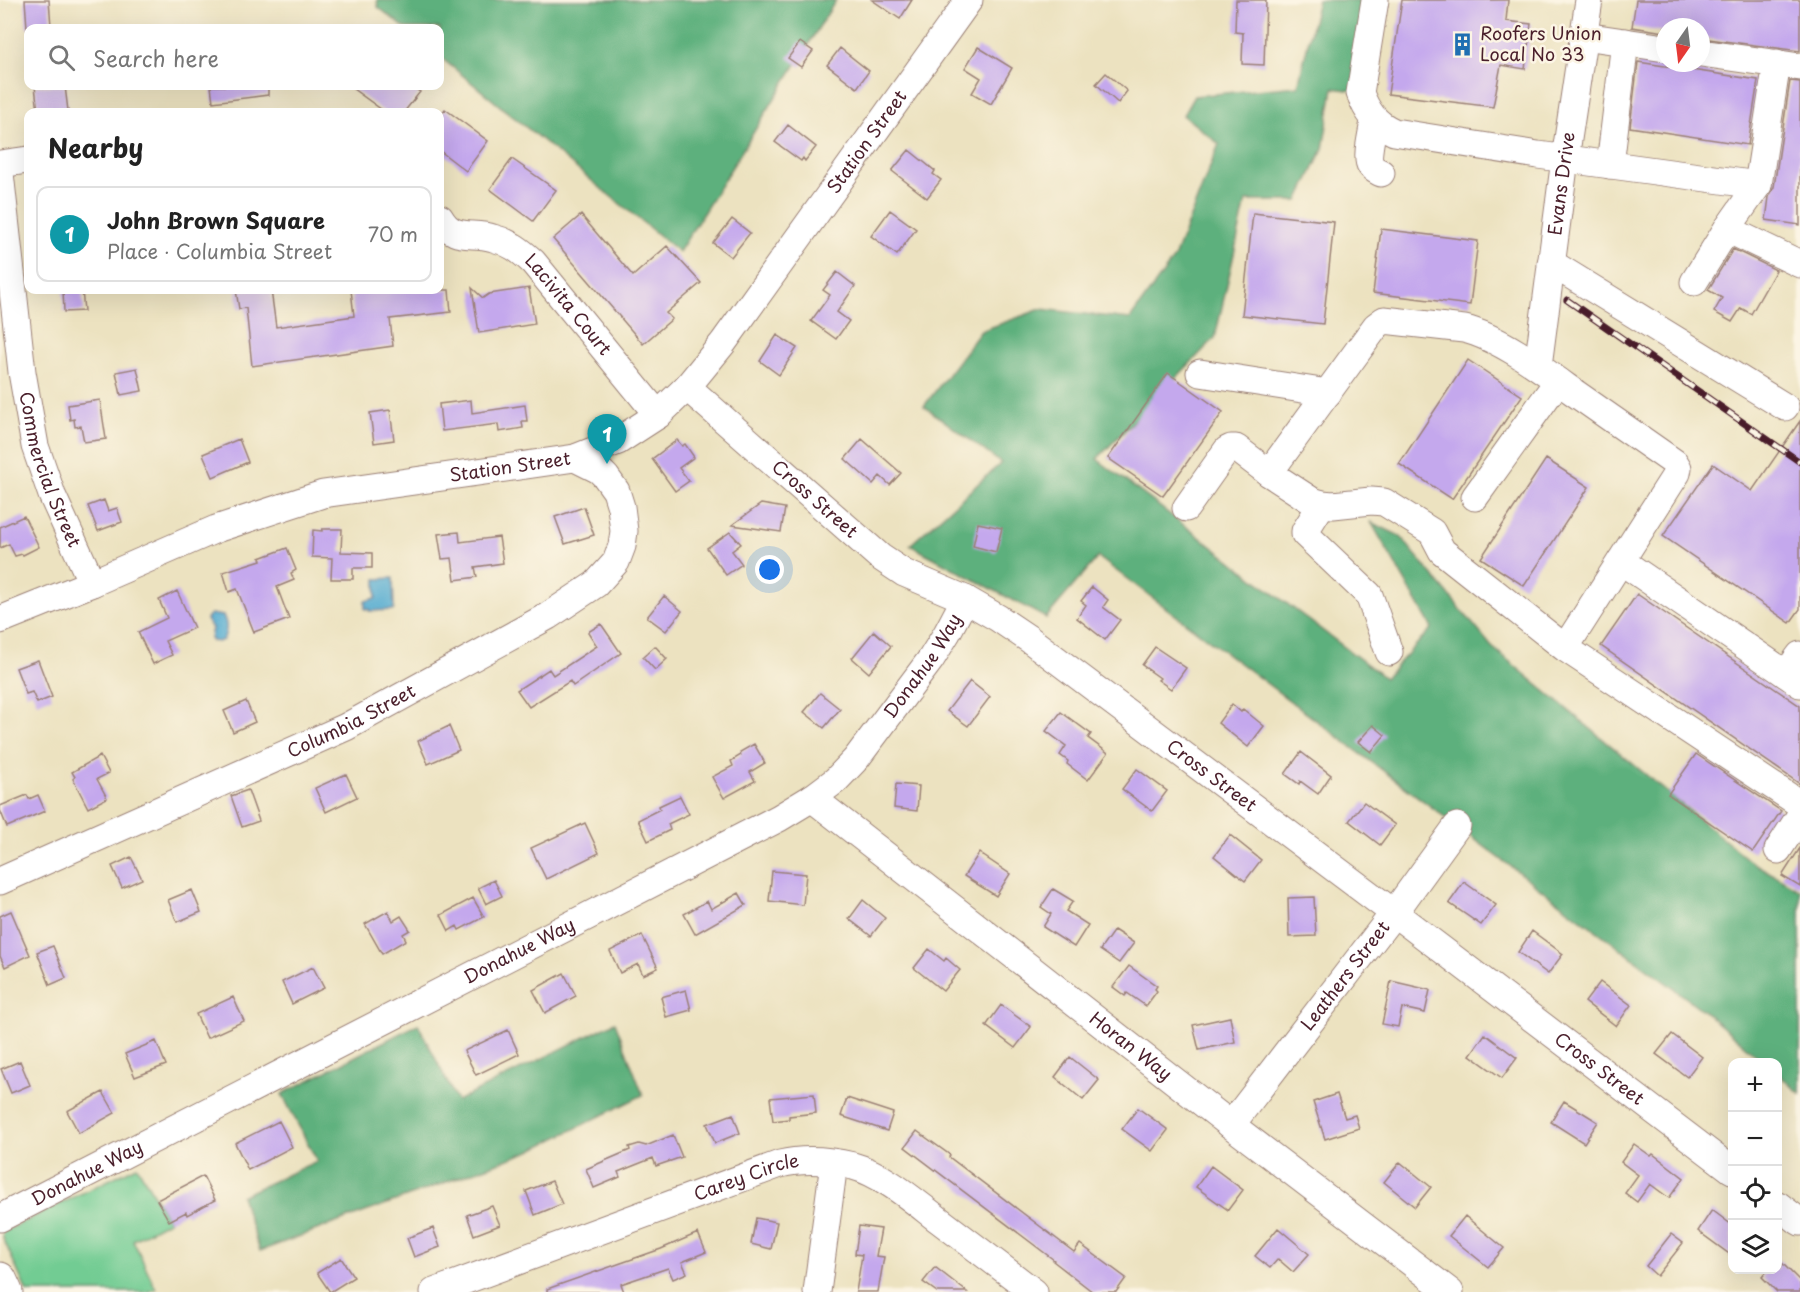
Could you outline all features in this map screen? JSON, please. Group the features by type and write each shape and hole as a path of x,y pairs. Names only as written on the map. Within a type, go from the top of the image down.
{"main road":[{"path":"0,1279 6,1292"}],"street":[{"name":"Station Street","path":"0,620 216,529 323,494 574,458 618,441 658,415 687,387 723,343 969,0"},
{"path":"1375,0 1360,93 1374,120 1384,128 1394,132 1565,159 1758,185"},
{"name":"Evans Drive","path":"1548,374 1551,263 1589,0"},
{"path":"1584,36 1656,47"},
{"path":"1610,165 1625,42"},
{"path":"1694,282 1758,185 1789,65 1710,54"},
{"path":"1374,120 1370,165 1381,173"},
{"path":"0,164 24,161"},
{"name":"Commercial Street","path":"0,173 11,374 52,495 92,583"},
{"name":"Lacivita Court","path":"444,229 492,237 516,247 533,262 658,415"},
{"path":"1727,229 1800,264"},
{"path":"1551,263 1785,407"},
{"path":"1269,473 1376,326 1384,320 1476,332 1548,374 1675,463 1678,468 1677,473 1565,648"},
{"path":"1200,373 1328,393"},
{"path":"1475,497 1548,374"},
{"name":"Cross Street","path":"687,387 880,556 904,573 964,599 1029,639 1728,1167"},
{"name":"Columbia Street","path":"0,881 346,727 575,600 607,573 616,562 622,546 624,531 613,467 618,441"},
{"path":"1186,508 1227,450 1231,448 1236,448 1312,501 1333,505 1384,502 1432,532 1442,551 1565,648 1800,804"},
{"name":"Columbia Street","path":"574,458 599,470 616,491"},
{"path":"1322,504 1305,534 1368,595 1389,651"},
{"path":"1621,561 1796,671"},
{"name":"Donahue Way","path":"0,1218 778,818 812,798 836,780 856,759 931,659 964,599"},
{"name":"Horan Way","path":"812,798 1231,1125 1450,1292"},
{"path":"1778,850 1800,816"},
{"name":"Leathers Street","path":"1231,1125 1394,914 1457,826"},
{"name":"Carey Circle","path":"434,1292 780,1164 798,1160 818,1160 854,1166 876,1175 1034,1292"},
{"path":"817,1292 834,1163"},
{"path":"1782,1208 1800,1222"}],"green space":[{"path":"377,0 836,0 679,252 444,60 444,24 400,24 378,7"},
{"path":"1318,0 1368,0 1354,91 1333,88 1323,149 1298,201 1246,201 1215,338 1097,459 1385,678 1432,628 1371,522 1400,536 1492,647 1750,861 1800,890 1800,1093 1782,1077 1782,1058 1759,1058 1705,1012 1098,557 1046,618 910,545 1001,463 924,406 981,331 1041,309 1130,319 1174,258 1219,144 1183,115 1194,96 1298,86"},
{"path":"615,1022 643,1095 530,1151 260,1251 241,1196 317,1161 282,1094 418,1024 457,1101"},
{"path":"137,1166 169,1221 133,1240 156,1289 147,1292 27,1292 3,1238 3,1232"}],"water":[{"path":"393,578 394,610 369,611 365,609 365,601 376,598 376,579"},
{"path":"211,614 223,616 226,622 223,640 218,642 210,639 212,628 206,620"}],"building":[{"path":"25,0 49,0 51,24 27,24"},
{"path":"872,0 912,0 900,19"},
{"path":"1236,0 1266,0 1264,65 1242,64 1243,33 1235,32"},
{"name":"Roofers Union Local No 33","path":"1402,0 1508,0 1506,21 1531,24 1525,69 1501,65 1493,107 1388,94"},
{"path":"1636,0 1800,0 1800,51 1710,39 1710,18 1656,18 1656,31 1632,27"},
{"path":"800,42 813,51 801,67 788,58"},
{"path":"978,47 1012,68 991,104 972,93 981,78 965,68"},
{"path":"840,48 869,71 857,88 827,65"},
{"path":"1638,62 1656,65 1656,72 1705,72 1758,80 1748,145 1630,127"},
{"path":"1106,73 1127,91 1118,103 1096,84"},
{"path":"1790,81 1800,82 1800,225 1766,220 1769,197 1774,187"},
{"path":"35,90 65,90 68,108 38,108"},
{"path":"212,90 268,90 268,95 213,102"},
{"path":"355,90 417,90 420,92 407,108 379,108"},
{"path":"444,110 488,141 466,171 444,154"},
{"path":"788,125 816,147 805,161 803,158 801,161 775,142"},
{"path":"909,150 935,171 933,174 941,180 927,198 892,171"},
{"path":"512,159 556,190 533,221 490,189"},
{"path":"890,210 916,229 897,255 871,236"},
{"path":"1253,213 1334,222 1323,324 1242,315"},
{"path":"581,215 633,276 667,246 701,283 666,313 672,319 643,344 553,239"},
{"path":"732,219 750,233 731,257 713,243"},
{"path":"1381,229 1478,241 1470,305 1373,293"},
{"path":"1733,249 1776,270 1751,314 1741,308 1732,322 1714,312 1722,298 1708,290"},
{"path":"837,272 855,286 837,312 849,321 836,339 811,321 830,295 823,290"},
{"path":"472,288 483,298 489,294 529,288 535,324 479,333"},
{"path":"444,290 449,290 451,312 390,319 393,346 252,366 246,308 239,309 237,294 272,294 276,327 354,316 351,294 444,294"},
{"path":"63,294 82,294 84,311 64,312"},
{"path":"777,335 797,348 779,375 760,361"},
{"path":"1468,360 1522,396 1452,499 1399,464"},
{"path":"137,368 142,391 121,395 116,372"},
{"path":"1168,373 1223,412 1163,496 1108,458"},
{"path":"100,400 106,439 84,442 81,426 75,427 74,419 70,420 68,405"},
{"path":"471,400 472,413 525,405 527,421 522,421 523,428 499,432 498,424 442,431 439,404"},
{"path":"390,410 394,440 374,443 370,413"},
{"path":"1800,421 1800,609 1790,623 1663,536 1713,464 1752,491"},
{"path":"239,439 248,462 213,477 203,454"},
{"path":"862,439 901,473 890,485 880,476 873,484 845,459"},
{"path":"677,440 682,446 685,444 694,457 679,468 689,481 675,491 652,459"},
{"path":"1546,459 1589,487 1524,586 1481,558"},
{"path":"104,500 108,511 117,508 122,522 98,531 88,506"},
{"path":"761,504 785,508 781,532 732,525"},
{"path":"584,507 594,535 565,544 555,517"},
{"path":"24,516 39,547 23,555 15,556 9,544 0,548 0,527"},
{"path":"978,523 1002,528 996,552 973,546"},
{"path":"322,529 342,529 341,552 372,553 372,568 353,568 353,579 331,579 332,558 312,557 313,530 322,531"},
{"path":"459,532 460,542 499,537 503,563 475,567 477,577 455,580 452,558 442,559 438,534"},
{"path":"730,532 741,544 732,551 742,564 726,575 707,548"},
{"path":"287,548 296,570 291,573 294,580 277,587 289,619 254,632 237,589 229,592 223,572 261,560 260,558"},
{"path":"1092,587 1108,600 1103,607 1120,620 1105,640 1077,618 1086,605 1081,601"},
{"path":"177,591 194,628 165,641 172,655 153,664 138,632 167,618 159,600"},
{"path":"1637,594 1800,706 1800,784 1601,646"},
{"path":"664,596 682,611 666,631 647,617"},
{"path":"601,624 621,653 573,686 570,681 529,707 517,690 549,669 553,675 597,646 588,632"},
{"path":"874,631 891,646 869,673 852,658"},
{"path":"655,646 667,659 655,670 643,657"},
{"path":"1155,647 1186,668 1171,689 1142,665"},
{"path":"38,660 52,697 37,703 32,692 26,694 16,668"},
{"path":"970,681 990,697 968,726 947,711"},
{"path":"820,693 840,709 824,728 804,712"},
{"path":"246,701 255,722 233,732 224,711"},
{"path":"1232,704 1241,712 1243,709 1264,726 1248,747 1218,723"},
{"path":"1061,712 1091,734 1088,738 1108,753 1088,780 1067,764 1068,761 1060,755 1066,746 1046,731"},
{"path":"1373,725 1385,735 1371,752 1358,742"},
{"path":"449,726 459,750 428,764 418,741"},
{"path":"754,744 765,763 750,772 755,781 724,798 712,777 733,766 731,761 741,755 740,752"},
{"path":"1301,752 1331,775 1318,794 1285,774"},
{"path":"1696,754 1781,811 1753,852 1668,794"},
{"path":"100,756 109,773 97,779 107,798 88,808 73,779 75,777 72,772"},
{"path":"1137,769 1167,791 1152,811 1122,789"},
{"path":"346,774 357,797 326,812 315,788"},
{"path":"896,784 919,786 917,811 894,808"},
{"path":"248,790 259,821 242,827 231,796"},
{"path":"27,795 29,799 38,795 45,811 7,827 0,806"},
{"path":"680,796 689,814 668,824 670,830 648,841 638,820"},
{"path":"1364,802 1395,825 1380,845 1349,821"},
{"path":"585,823 599,853 546,879 531,848"},
{"path":"1230,835 1261,860 1245,881 1214,856"},
{"path":"1800,848 1800,887 1782,876"},
{"path":"979,853 1010,874 996,896 964,876"},
{"path":"131,857 142,879 122,888 112,866"},
{"path":"772,871 806,874 803,905 769,901"},
{"path":"494,880 502,896 486,904 478,888"},
{"path":"1464,882 1496,905 1481,925 1449,903"},
{"path":"1053,889 1073,901 1066,911 1088,925 1074,947 1043,927 1051,914 1041,907"},
{"path":"192,890 201,912 177,922 168,900"},
{"path":"739,893 746,905 695,934 684,914 707,901 711,909"},
{"path":"1314,897 1316,936 1289,937 1288,898"},
{"path":"473,898 484,917 459,930 457,926 449,931 441,915"},
{"path":"863,900 885,918 871,936 849,919"},
{"path":"11,911 30,955 5,967 0,956 0,916"},
{"path":"388,911 393,921 401,916 410,930 403,934 406,940 382,954 365,924"},
{"path":"1114,930 1134,943 1119,963 1100,950"},
{"path":"1532,931 1563,954 1548,974 1518,952"},
{"path":"642,935 658,968 643,975 638,964 620,973 610,951"},
{"path":"53,946 66,978 50,985 37,952"},
{"path":"929,949 944,961 946,958 960,970 943,991 914,968"},
{"path":"1129,966 1157,986 1155,989 1157,991 1146,1006 1127,993 1125,996 1113,987"},
{"path":"313,967 324,988 292,1004 282,982"},
{"path":"564,973 576,996 545,1013 533,990"},
{"path":"1391,981 1430,990 1425,1013 1402,1008 1398,1027 1382,1024"},
{"path":"1600,982 1631,1005 1616,1026 1585,1002"},
{"path":"686,990 691,1010 666,1017 661,997"},
{"path":"233,997 244,1021 207,1038 196,1014"},
{"path":"1001,1005 1031,1027 1015,1048 986,1026"},
{"path":"1230,1017 1235,1042 1199,1050 1193,1025"},
{"path":"508,1030 519,1054 476,1075 464,1051"},
{"path":"1485,1034 1517,1058 1502,1078 1470,1055"},
{"path":"1672,1034 1702,1057 1687,1077 1656,1054"},
{"path":"156,1041 166,1065 135,1077 125,1054"},
{"path":"1070,1057 1099,1080 1083,1100 1055,1077"},
{"path":"20,1061 30,1085 11,1093 1,1069"},
{"path":"103,1092 115,1113 79,1133 67,1111"},
{"path":"814,1094 816,1113 789,1116 789,1119 773,1121 770,1098"},
{"path":"1337,1094 1345,1118 1355,1115 1359,1128 1325,1139 1313,1102"},
{"path":"847,1098 893,1113 887,1131 841,1116"},
{"path":"1564,1101 1598,1122 1584,1143 1551,1122"},
{"path":"1138,1108 1168,1130 1152,1151 1122,1129"},
{"path":"733,1114 740,1133 715,1143 707,1124"},
{"path":"279,1121 292,1147 248,1170 235,1143"},
{"path":"917,1131 1074,1252 1080,1244 1126,1278 1116,1292 1093,1292 905,1147"},
{"path":"673,1135 682,1157 656,1166 653,1158 618,1172 620,1177 594,1188 586,1169 630,1150 629,1147 639,1144 646,1146"},
{"path":"1634,1144 1651,1156 1653,1154 1684,1178 1669,1198 1650,1184 1637,1202 1625,1193 1638,1175 1621,1162"},
{"path":"1400,1162 1431,1187 1415,1207 1384,1182"},
{"path":"1211,1166 1243,1190 1228,1210 1196,1187"},
{"path":"203,1176 215,1200 187,1215 186,1212 169,1221 157,1200"},
{"path":"552,1181 562,1204 535,1215 526,1191"},
{"path":"492,1206 500,1225 474,1235 467,1215"},
{"path":"1712,1210 1728,1222 1728,1253 1698,1231"},
{"path":"1465,1216 1504,1248 1488,1267 1449,1236"},
{"path":"756,1218 777,1222 771,1249 751,1244"},
{"path":"859,1226 881,1229 876,1256 884,1257 878,1292 856,1292 862,1255 855,1254"},
{"path":"433,1228 440,1247 414,1257 407,1238"},
{"path":"1278,1228 1309,1254 1293,1272 1278,1259 1270,1268 1255,1256"},
{"path":"698,1233 706,1252 682,1262 687,1273 673,1279 668,1268 621,1284 624,1292 547,1292 547,1289 661,1249"},
{"path":"1671,1234 1683,1243 1657,1276 1646,1266"},
{"path":"341,1258 354,1277 330,1292 317,1273"},
{"path":"1782,1263 1800,1281 1800,1292 1777,1292 1762,1277 1765,1274 1782,1274"},
{"path":"935,1267 967,1292 937,1292 923,1282"}],"railway":[{"path":"1567,300 1800,462"}],"place":[{"name":"Roofers Union Local No 33","path":"1462,44"},
{"name":"John Brown Square","path":"607,464"}]}
